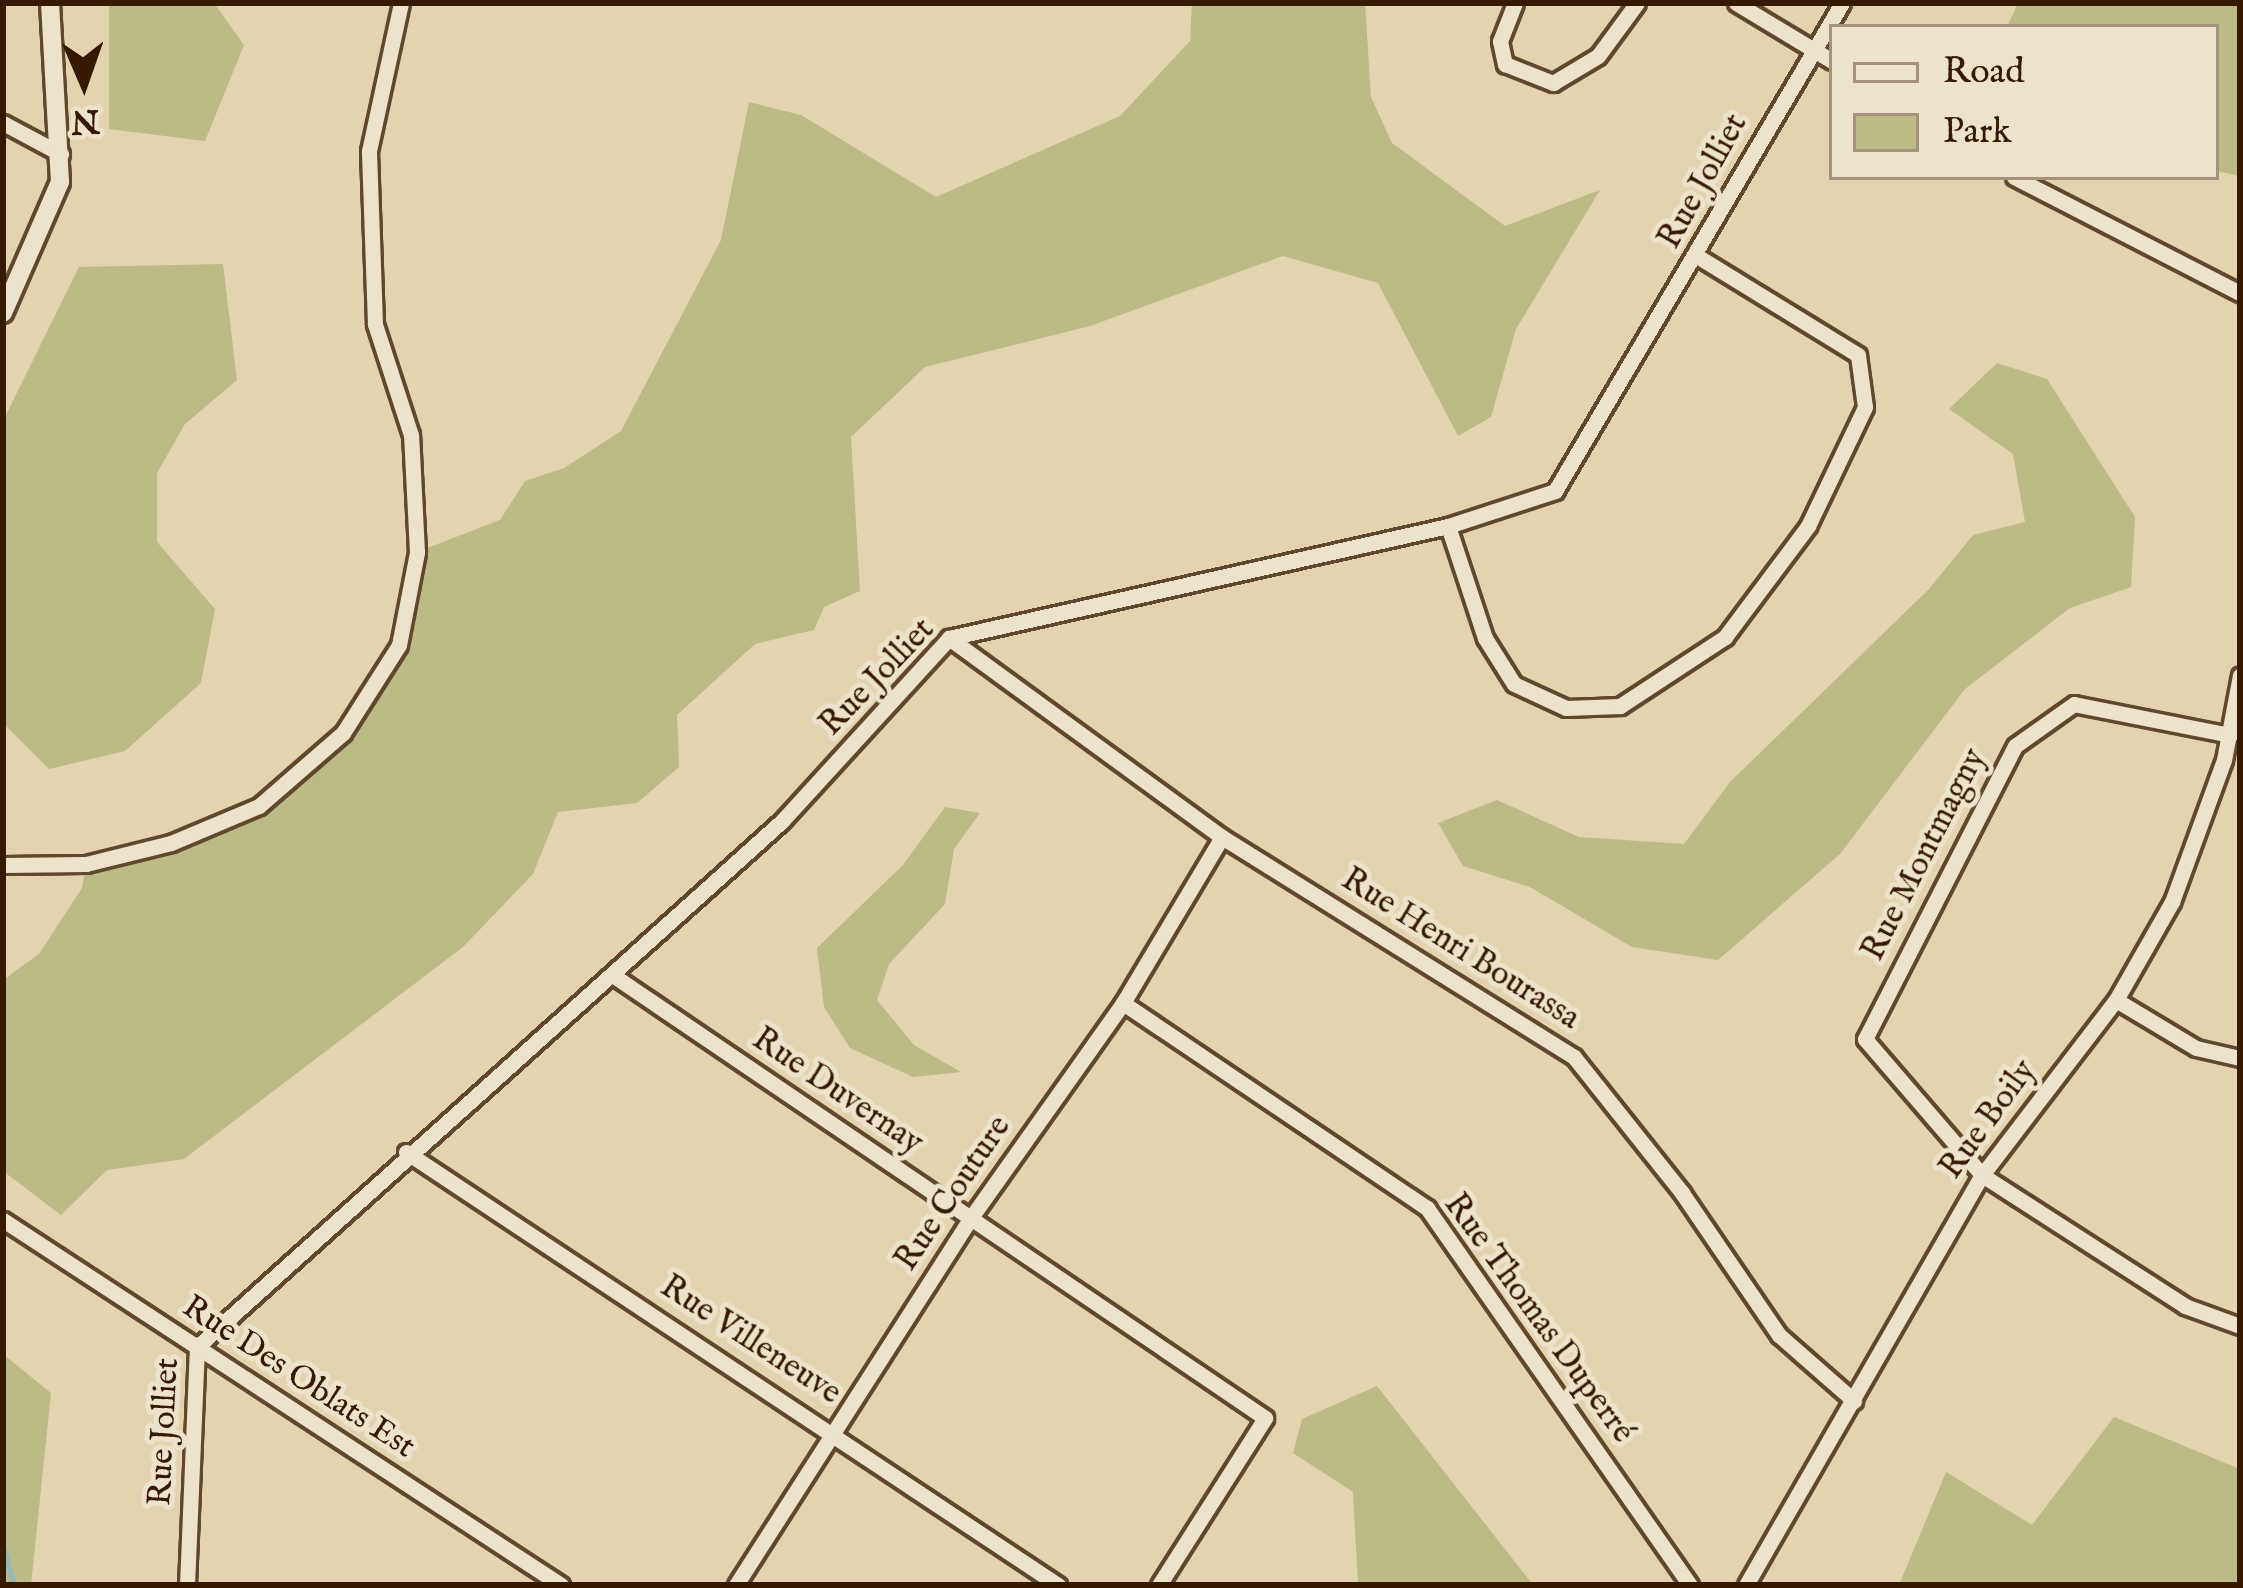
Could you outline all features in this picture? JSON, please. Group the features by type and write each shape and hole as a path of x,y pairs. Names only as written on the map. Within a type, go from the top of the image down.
{"street":[{"path":"3,313 60,182 50,3"},
{"path":"3,865 86,864 171,843 259,806 343,733 399,645 417,552 412,459 375,324 369,151 401,3"},
{"path":"1515,3 1500,41 1505,64 1553,82 1598,56 1637,3"},
{"path":"1736,3 1829,59"},
{"name":"Rue Jolliet","path":"187,1585 197,1348 406,1152 614,976 782,821 949,638 1448,526 1555,491 1842,3"},
{"path":"3,123 61,154"},
{"path":"2020,180 2240,293"},
{"path":"1448,526 1485,638 1514,685 1566,708 1620,706 1725,637 1808,526 1865,406 1858,355 1697,256"},
{"name":"Rue Henri Bourassa","path":"949,638 1222,837 1574,1057 1682,1193 1779,1334 1854,1401"},
{"name":"Rue Boily","path":"1746,1585 1982,1175 2116,1000 2172,902 2230,735 2240,675"},
{"name":"Rue Montmagny","path":"1982,1175 1865,1039 2015,746 2074,704 2230,735"},
{"name":"Rue Couture","path":"736,1585 970,1219 1123,1003 1222,837"},
{"name":"Rue Duvernay","path":"614,976 1264,1418 1159,1585"},
{"path":"2116,1000 2196,1048 2240,1058"},
{"name":"Rue Thomas Duperré","path":"1123,1003 1427,1208 1690,1585"},
{"name":"Rue Villeneuve","path":"406,1152 1058,1585"},
{"path":"1982,1175 2185,1306 2240,1326"},
{"name":"Rue Des Oblats Est","path":"3,1220 561,1585"}],"green space":[{"path":"109,3 214,3 244,45 205,141 109,129"},
{"path":"1192,3 1365,3 1371,97 1392,143 1505,226 1600,190 1516,329 1491,417 1458,436 1378,283 1283,256 1090,326 925,367 851,437 860,591 824,607 814,630 755,644 677,715 679,767 637,803 558,812 533,874 463,947 184,1159 107,1170 61,1215 3,1171 3,980 39,954 82,888 86,864 259,806 343,733 399,645 417,552 500,520 525,481 564,468 621,431 721,240 749,102 801,115 936,197 1120,116 1190,41"},
{"path":"2018,3 2240,3 2240,176 2219,172 2219,24 2008,24"},
{"path":"223,264 237,380 185,424 157,473 157,542 215,609 201,683 125,751 49,769 3,723 3,421 79,267"},
{"path":"1997,363 2047,379 2135,517 2131,587 2070,608 1965,689 1840,854 1718,960 1632,947 1530,887 1463,866 1438,823 1497,800 1579,837 1684,844 1730,782 1929,589 1973,535 2025,522 2013,454 1949,409"},
{"path":"945,807 980,813 954,849 945,904 889,964 877,1000 914,1045 961,1072 913,1077 850,1048 824,1007 817,948 903,865"},
{"path":"3,1354 51,1393 31,1585 3,1585"},
{"path":"1377,1386 1533,1585 1358,1585 1353,1492 1293,1453 1302,1419"},
{"path":"2114,1417 2240,1469 2240,1585 1899,1585 1946,1472 2032,1525"}],"waterway":[{"path":"3,1472 3,1481"},
{"path":"3,1545 14,1585"}]}
